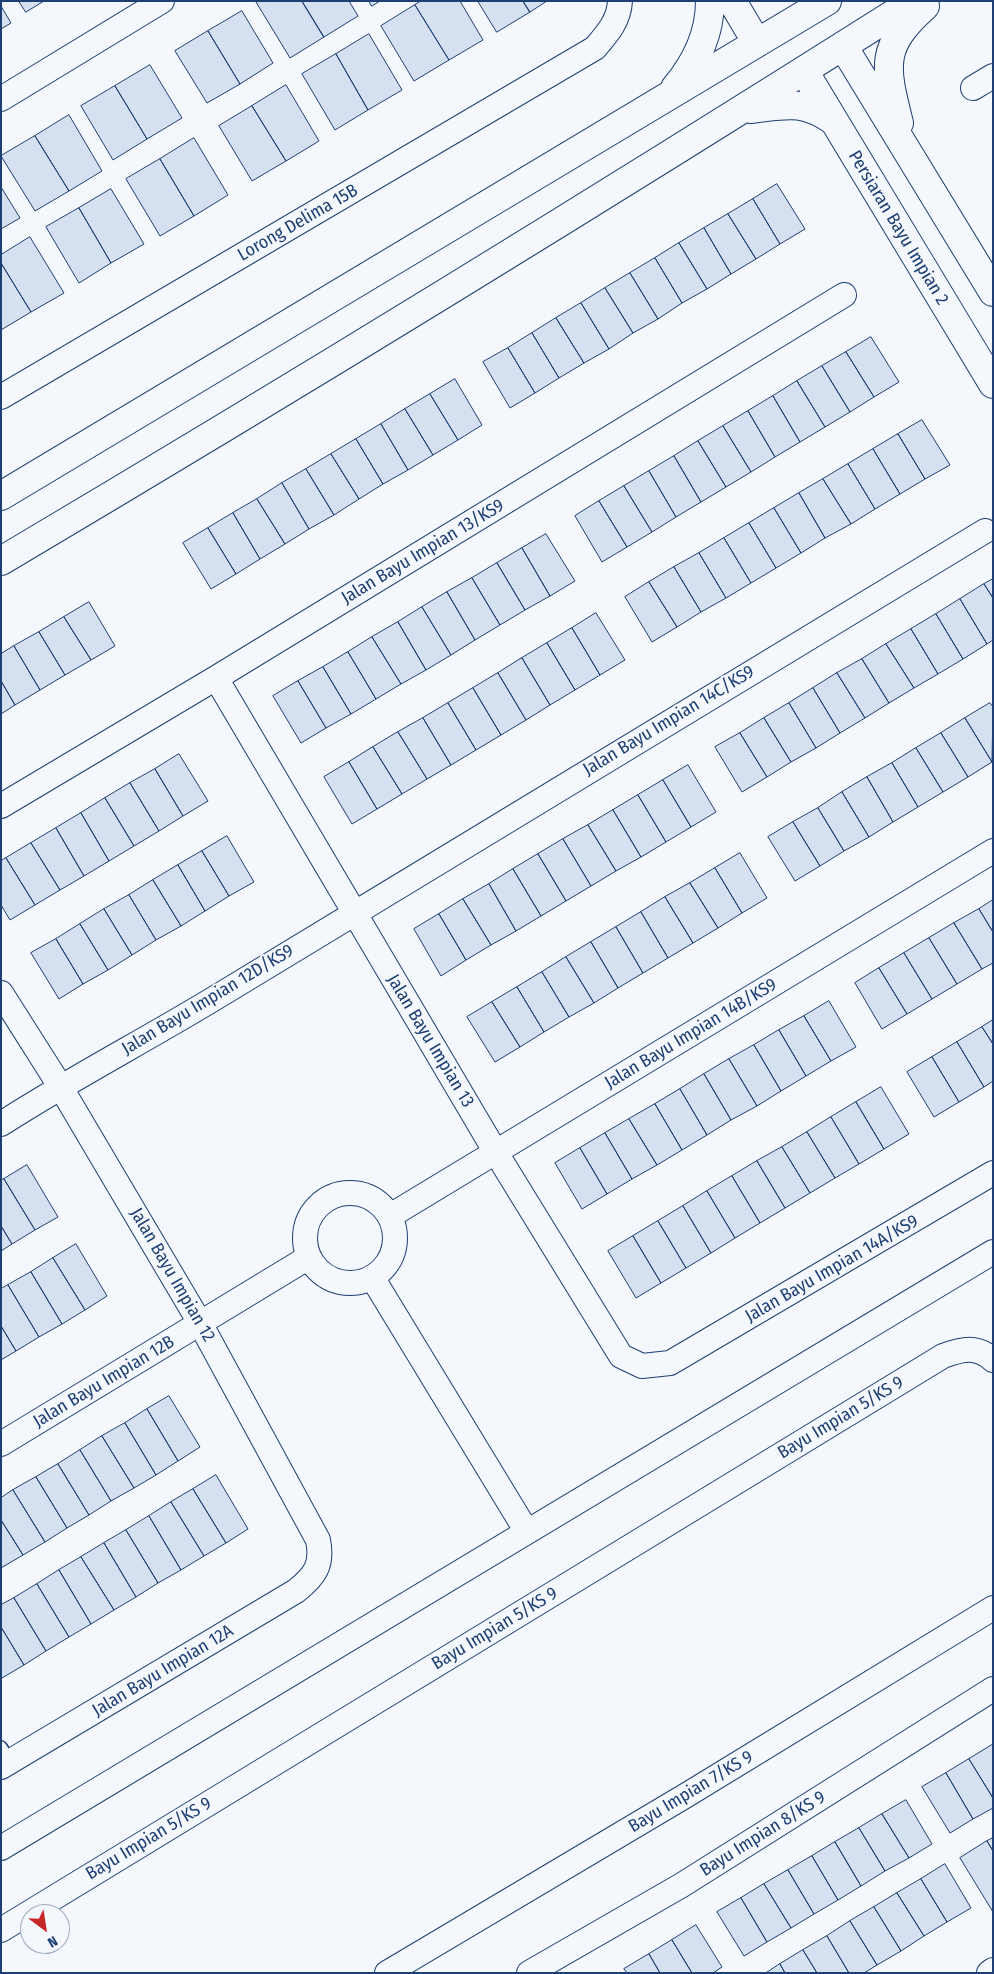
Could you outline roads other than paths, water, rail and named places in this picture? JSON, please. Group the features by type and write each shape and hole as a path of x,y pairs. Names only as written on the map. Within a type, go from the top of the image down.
{"street":[{"path":"1,100 162,1"},
{"name":"Lorong Delima 15B","path":"1,397 595,48 610,32 618,16 620,1"},
{"path":"666,98 690,71 703,43 707,32 710,1"},
{"path":"732,1 757,43"},
{"path":"1,496 757,43 787,12 827,1"},
{"path":"1,561 224,429 744,110 914,1"},
{"path":"905,148 888,82 888,61 893,43 907,22 930,1"},
{"path":"843,46 993,292"},
{"name":"Persiaran Bayu Impian 2","path":"804,72 993,384"},
{"path":"744,110 801,104 816,109 834,121"},
{"name":"Jalan Bayu Impian 13/KS9","path":"1,806 216,678 844,295"},
{"name":"Jalan Bayu Impian 14C/KS9","path":"354,912 985,531"},
{"name":"Jalan Bayu Impian 13","path":"216,678 495,1151 621,1356 642,1366 670,1363"},
{"name":"Jalan Bayu Impian 14B/KS9","path":"390,1216 993,851"},
{"name":"Jalan Bayu Impian 12D/KS9","path":"1,1124 60,1086 213,999 354,912"},
{"name":"Jalan Bayu Impian 12","path":"1,993 60,1086 200,1323 318,1540 321,1554 317,1566"},
{"name":"Jalan Bayu Impian 14A/KS9","path":"670,1363 993,1173"},
{"path":"346,1193 363,1194 379,1203 390,1216 394,1225 394,1246 387,1264 372,1277 351,1283 336,1281 323,1274 309,1257 305,1240 307,1223 316,1208 329,1198 346,1193"},
{"path":"1,1848 991,1256"},
{"name":"Jalan Bayu Impian 12B","path":"1,1444 309,1257"},
{"path":"372,1277 527,1532"},
{"name":"Bayu Impian 5/KS 9","path":"1,1930 944,1356 960,1350 977,1350 993,1360"},
{"name":"Jalan Bayu Impian 12A","path":"4,1759 296,1591 312,1578 317,1566"},
{"name":"Bayu Impian 7/KS 9","path":"387,1973 676,1801 993,1608"},
{"name":"Bayu Impian 8/KS 9","path":"530,1973 682,1885 993,1689"},
{"path":"989,1973 993,1970"}]}
